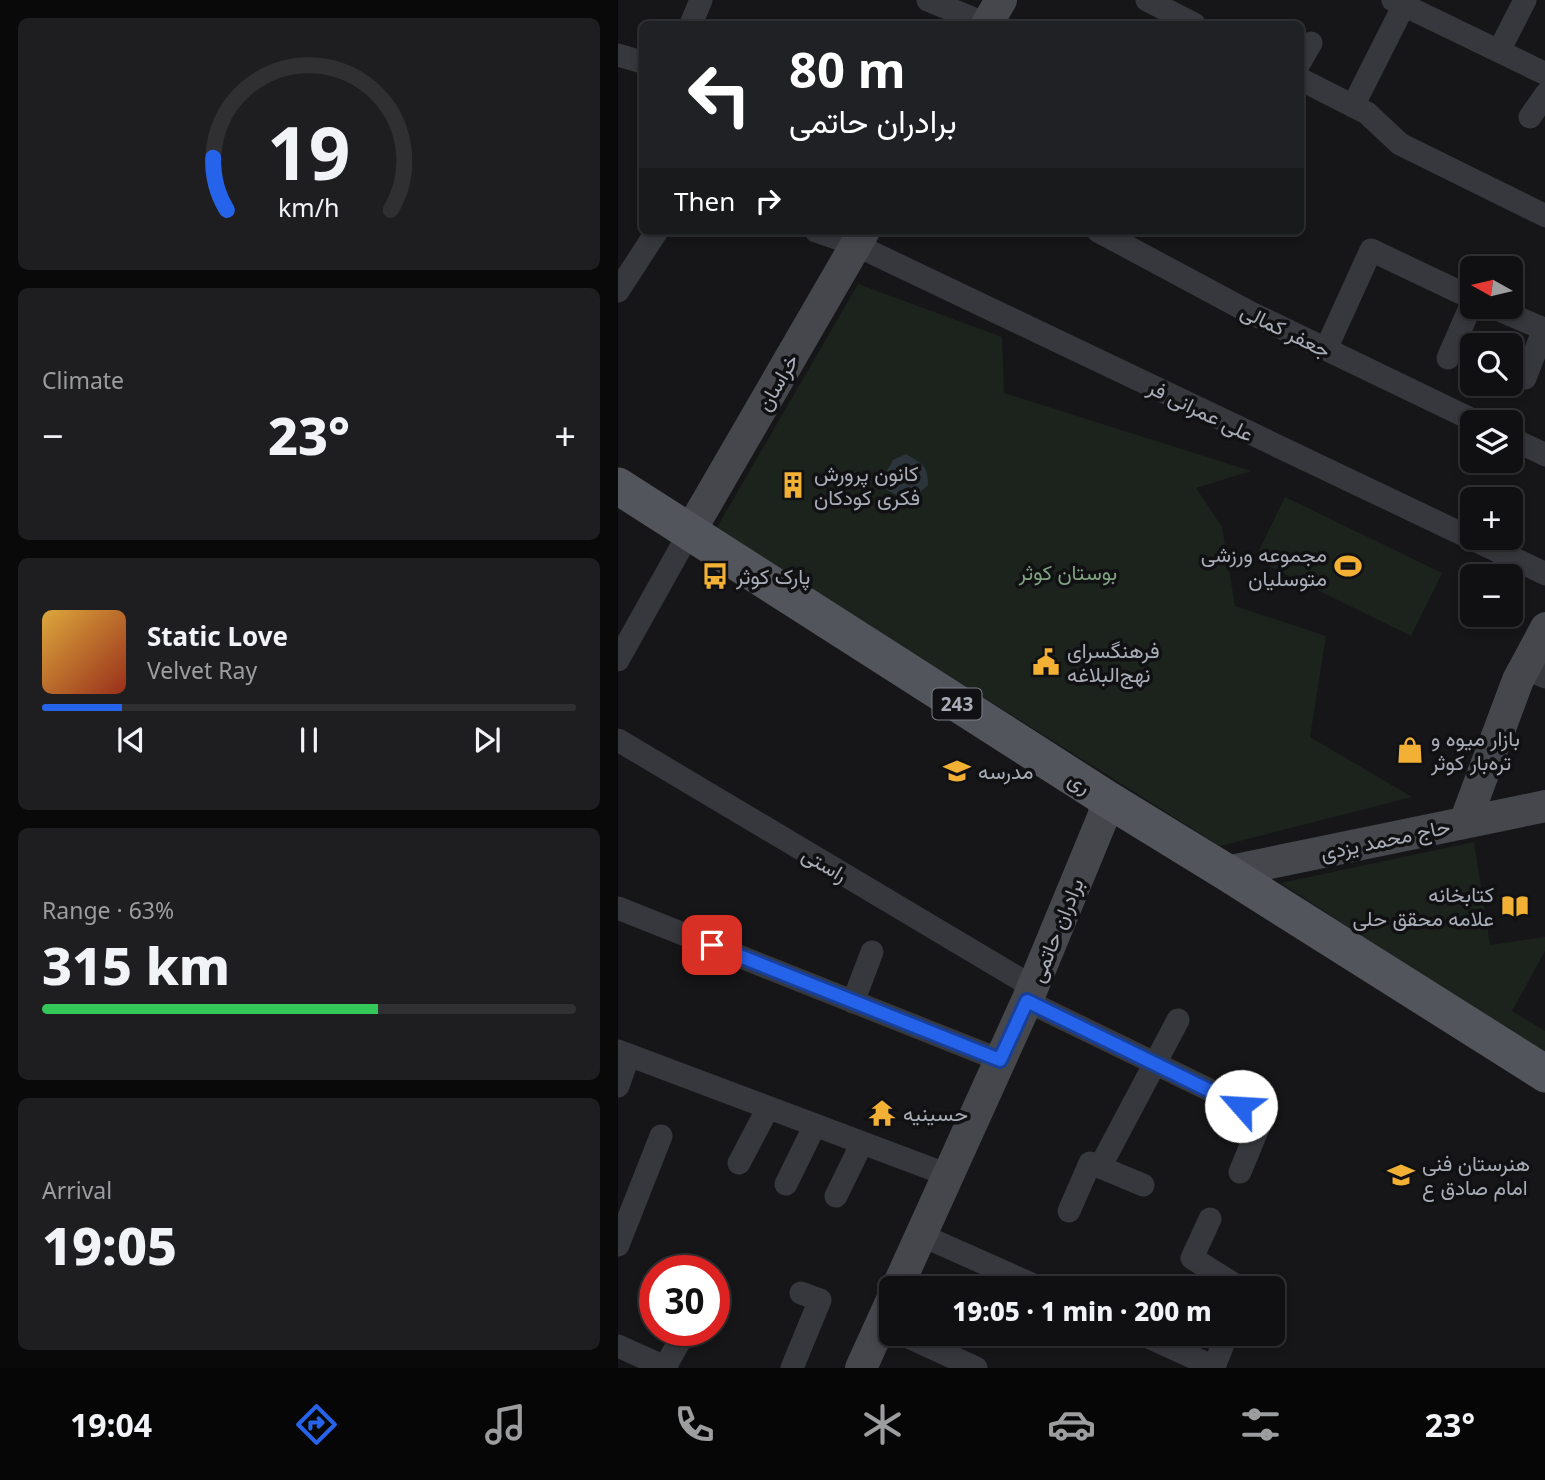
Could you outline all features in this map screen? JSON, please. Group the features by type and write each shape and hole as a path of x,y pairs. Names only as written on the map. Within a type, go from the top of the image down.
{"main road":[{"name":"ری","path":"618,486 1107,799 1545,1074"}],"street":[{"path":"692,21 701,0"},
{"path":"928,0 979,21"},
{"path":"988,21 1001,0"},
{"path":"1499,51 1526,0"},
{"path":"1360,110 1398,3 1545,74"},
{"path":"618,55 639,61"},
{"path":"1304,81 1360,110 1400,144 1545,216"},
{"path":"1530,117 1545,94"},
{"path":"618,291 654,235"},
{"name":"علی عمرانی فر","path":"841,235 860,238 1545,574"},
{"name":"جعفر کمالی","path":"1105,235 1249,312 1460,414"},
{"name":"خراسان","path":"689,533 860,238"},
{"path":"1326,349 1371,250 1460,295"},
{"path":"1448,358 1464,319"},
{"path":"1520,319 1545,330 1525,378"},
{"path":"1523,444 1545,455"},
{"path":"618,660 689,533"},
{"path":"1465,822 1518,680 1535,672 1545,628"},
{"name":"راستی","path":"618,740 1030,994 1156,1064 1263,1116 1240,1172"},
{"name":"برادران حاتمی","path":"902,1276 1030,994 1103,817 1107,799"},
{"name":"حاج محمد یزدی","path":"1226,872 1545,806"},
{"path":"618,908 1000,1060"},
{"path":"853,1002 872,952"},
{"path":"1100,1167 1178,1020"},
{"path":"618,1086 624,1053 948,1175"},
{"path":"739,1163 768,1108"},
{"path":"786,1184 815,1125"},
{"path":"618,1245 661,1136"},
{"path":"836,1196 862,1143"},
{"path":"1069,1211 1090,1163 1142,1185"},
{"path":"1210,1219 1192,1258 1221,1276"},
{"path":"921,1235 1013,1276"},
{"path":"792,1368 820,1300 801,1293"},
{"path":"861,1368 879,1340"},
{"path":"618,1346 666,1367 677,1346"},
{"path":"935,1346 976,1368"},
{"path":"1168,1346 1214,1367 1222,1346"}],"green space":[{"name":"بوستان کوثر","path":"858,284 1002,337 1004,393 1251,471 1196,488 1222,527 1235,606 1326,636 1310,737 1412,797 1220,846 716,529"},
{"name":"مجموعه ورزشی متوسلیان","path":"1285,497 1442,573 1411,636 1255,559"},
{"path":"1474,842 1490,945 1545,937 1545,951 1512,1011 1545,1031 1545,1055 1281,883"}],"shaded area":[{"path":"906,454 923,466 928,485 916,495 904,498 886,489 884,476 893,460"}],"place":[{"name":"کانون پرورش فکری کودکان","path":"793,485"},
{"name":"مجموعه ورزشی متوسلیان","path":"1348,566"},
{"name":"پارک کوثر","path":"715,576"},
{"name":"فرهنگسرای نهج‌البلاغه","path":"1046,662"},
{"name":"بازار میوه و تره‌بار کوثر","path":"1410,750"},
{"name":"مدرسه","path":"957,771"},
{"name":"کتابخانه علامه محقق حلی","path":"1515,906"},
{"name":"حسینیه","path":"882,1113"},
{"name":"هنرستان فنی امام صادق ع","path":"1401,1175"}],"route":[{"path":"712,945 1000,1060 1027,1001 1241,1106"}]}
